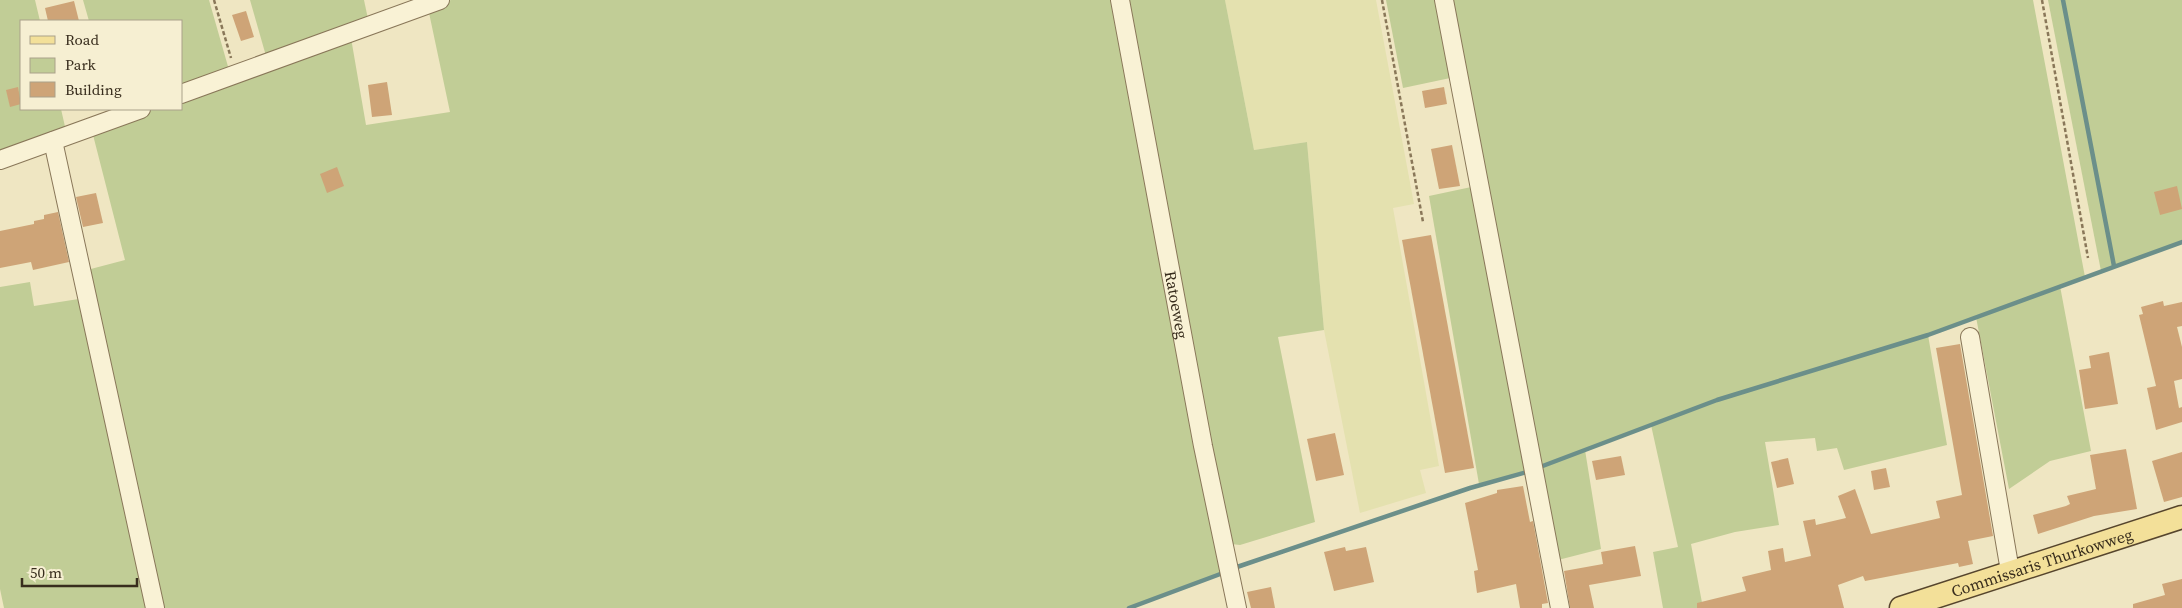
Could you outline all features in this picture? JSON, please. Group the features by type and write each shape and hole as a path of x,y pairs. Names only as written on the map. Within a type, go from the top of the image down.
{"main road":[{"name":"Commissaris Thurkowweg","path":"1900,608 1937,602 2010,571 2182,517"}],"street":[{"path":"182,94 440,0"},
{"name":"Ratoeweg","path":"1120,0 1203,446 1237,608"},
{"path":"1444,0 1560,608"},
{"path":"0,160 138,110"},
{"path":"54,141 155,608"},
{"path":"1970,337 2010,571"}],"path":[{"path":"214,0 236,74"},
{"path":"1382,0 1423,222"},
{"path":"2042,0 2088,258"}],"shaded area":[{"path":"1225,0 1376,0 1414,204 1393,208 1439,466 1420,470 1426,493 1360,513 1324,330 1307,142 1254,150"}],"green space":[{"path":"0,0 35,0 40,20 20,20 20,110 61,110 66,131 0,155"},
{"path":"83,0 209,0 229,70 182,87 182,20 89,20"},
{"path":"250,0 364,0 368,19 266,56"},
{"path":"451,0 1114,0 1223,573 1129,608 159,608 87,270 125,260 92,131 150,110 182,110 182,99 351,38 366,125 450,112 428,8"},
{"path":"1125,0 1225,0 1254,150 1307,142 1324,330 1278,337 1315,522 1240,545 1231,544"},
{"path":"1386,0 1441,0 1455,77 1403,88"},
{"path":"1449,0 2033,0 2085,277 2060,286 2091,451 2050,461 2009,489 1976,317 1928,335 1947,445 1844,470 1837,448 1817,451 1815,438 1765,442 1779,525 1735,532 1691,544 1703,608 1663,608 1653,552 1678,547 1651,425 1585,450 1601,549 1558,560"},
{"path":"2048,0 2182,0 2182,242 2101,271"},
{"path":"1476,186 1529,470 1479,484 1429,196"},
{"path":"30,282 34,306 85,298 151,608 4,608 0,589 0,287"}],"building":[{"path":"74,1 79,20 48,20 45,8"},
{"path":"246,11 254,37 241,41 232,15"},
{"path":"387,82 392,115 372,117 368,85"},
{"path":"18,87 20,104 10,107 6,90"},
{"path":"1444,87 1447,104 1425,108 1422,91"},
{"path":"1452,145 1460,186 1439,189 1431,149"},
{"path":"337,167 344,186 327,193 320,174"},
{"path":"2177,186 2182,209 2160,215 2154,192"},
{"path":"96,193 103,223 83,227 76,197"},
{"path":"58,212 69,262 33,270 31,262 0,268 0,231 34,224 34,221 44,219 44,215"},
{"path":"1431,235 1474,468 1445,473 1402,240"},
{"path":"2163,301 2164,306 2182,302 2182,326 2177,327 2182,347 2182,379 2174,381 2179,408 2182,407 2182,422 2156,430 2147,388 2156,386 2139,315 2143,314 2141,307"},
{"path":"1960,344 1993,536 1968,541 1973,564 1959,567 1958,563 1865,581 1863,576 1838,585 1844,608 1697,608 1697,603 1746,591 1742,577 1771,570 1768,551 1783,548 1785,562 1811,556 1803,521 1815,519 1816,525 1846,518 1838,496 1855,489 1871,534 1940,518 1936,501 1962,495 1936,348"},
{"path":"2109,352 2118,404 2085,409 2079,370 2091,368 2089,356"},
{"path":"1335,433 1344,475 1316,481 1307,439"},
{"path":"2126,449 2137,509 2094,516 2038,534 2033,515 2070,504 2067,496 2096,489 2090,455"},
{"path":"2182,452 2182,497 2164,502 2152,461"},
{"path":"1621,456 1625,475 1596,480 1592,461"},
{"path":"1788,458 1794,484 1777,488 1771,462"},
{"path":"1886,468 1890,487 1874,490 1871,471"},
{"path":"1523,486 1530,522 1533,521 1548,603 1542,604 1542,608 1520,608 1516,584 1477,593 1474,571 1478,570 1465,503 1497,493 1497,490"},
{"path":"1635,546 1641,576 1589,585 1594,608 1570,608 1564,571 1603,564 1601,552"},
{"path":"1345,547 1346,551 1366,547 1374,582 1334,591 1324,552"},
{"path":"2182,579 2182,608 2133,608 2133,604 2165,595 2162,584"},
{"path":"1271,587 1275,608 1251,608 1247,592"}],"waterway":[{"path":"2063,0 2114,266"},
{"path":"1540,467 1717,400 1928,335 2182,242"},
{"path":"1237,567 1470,488 1527,472"},
{"path":"1129,608 1223,573"}]}
